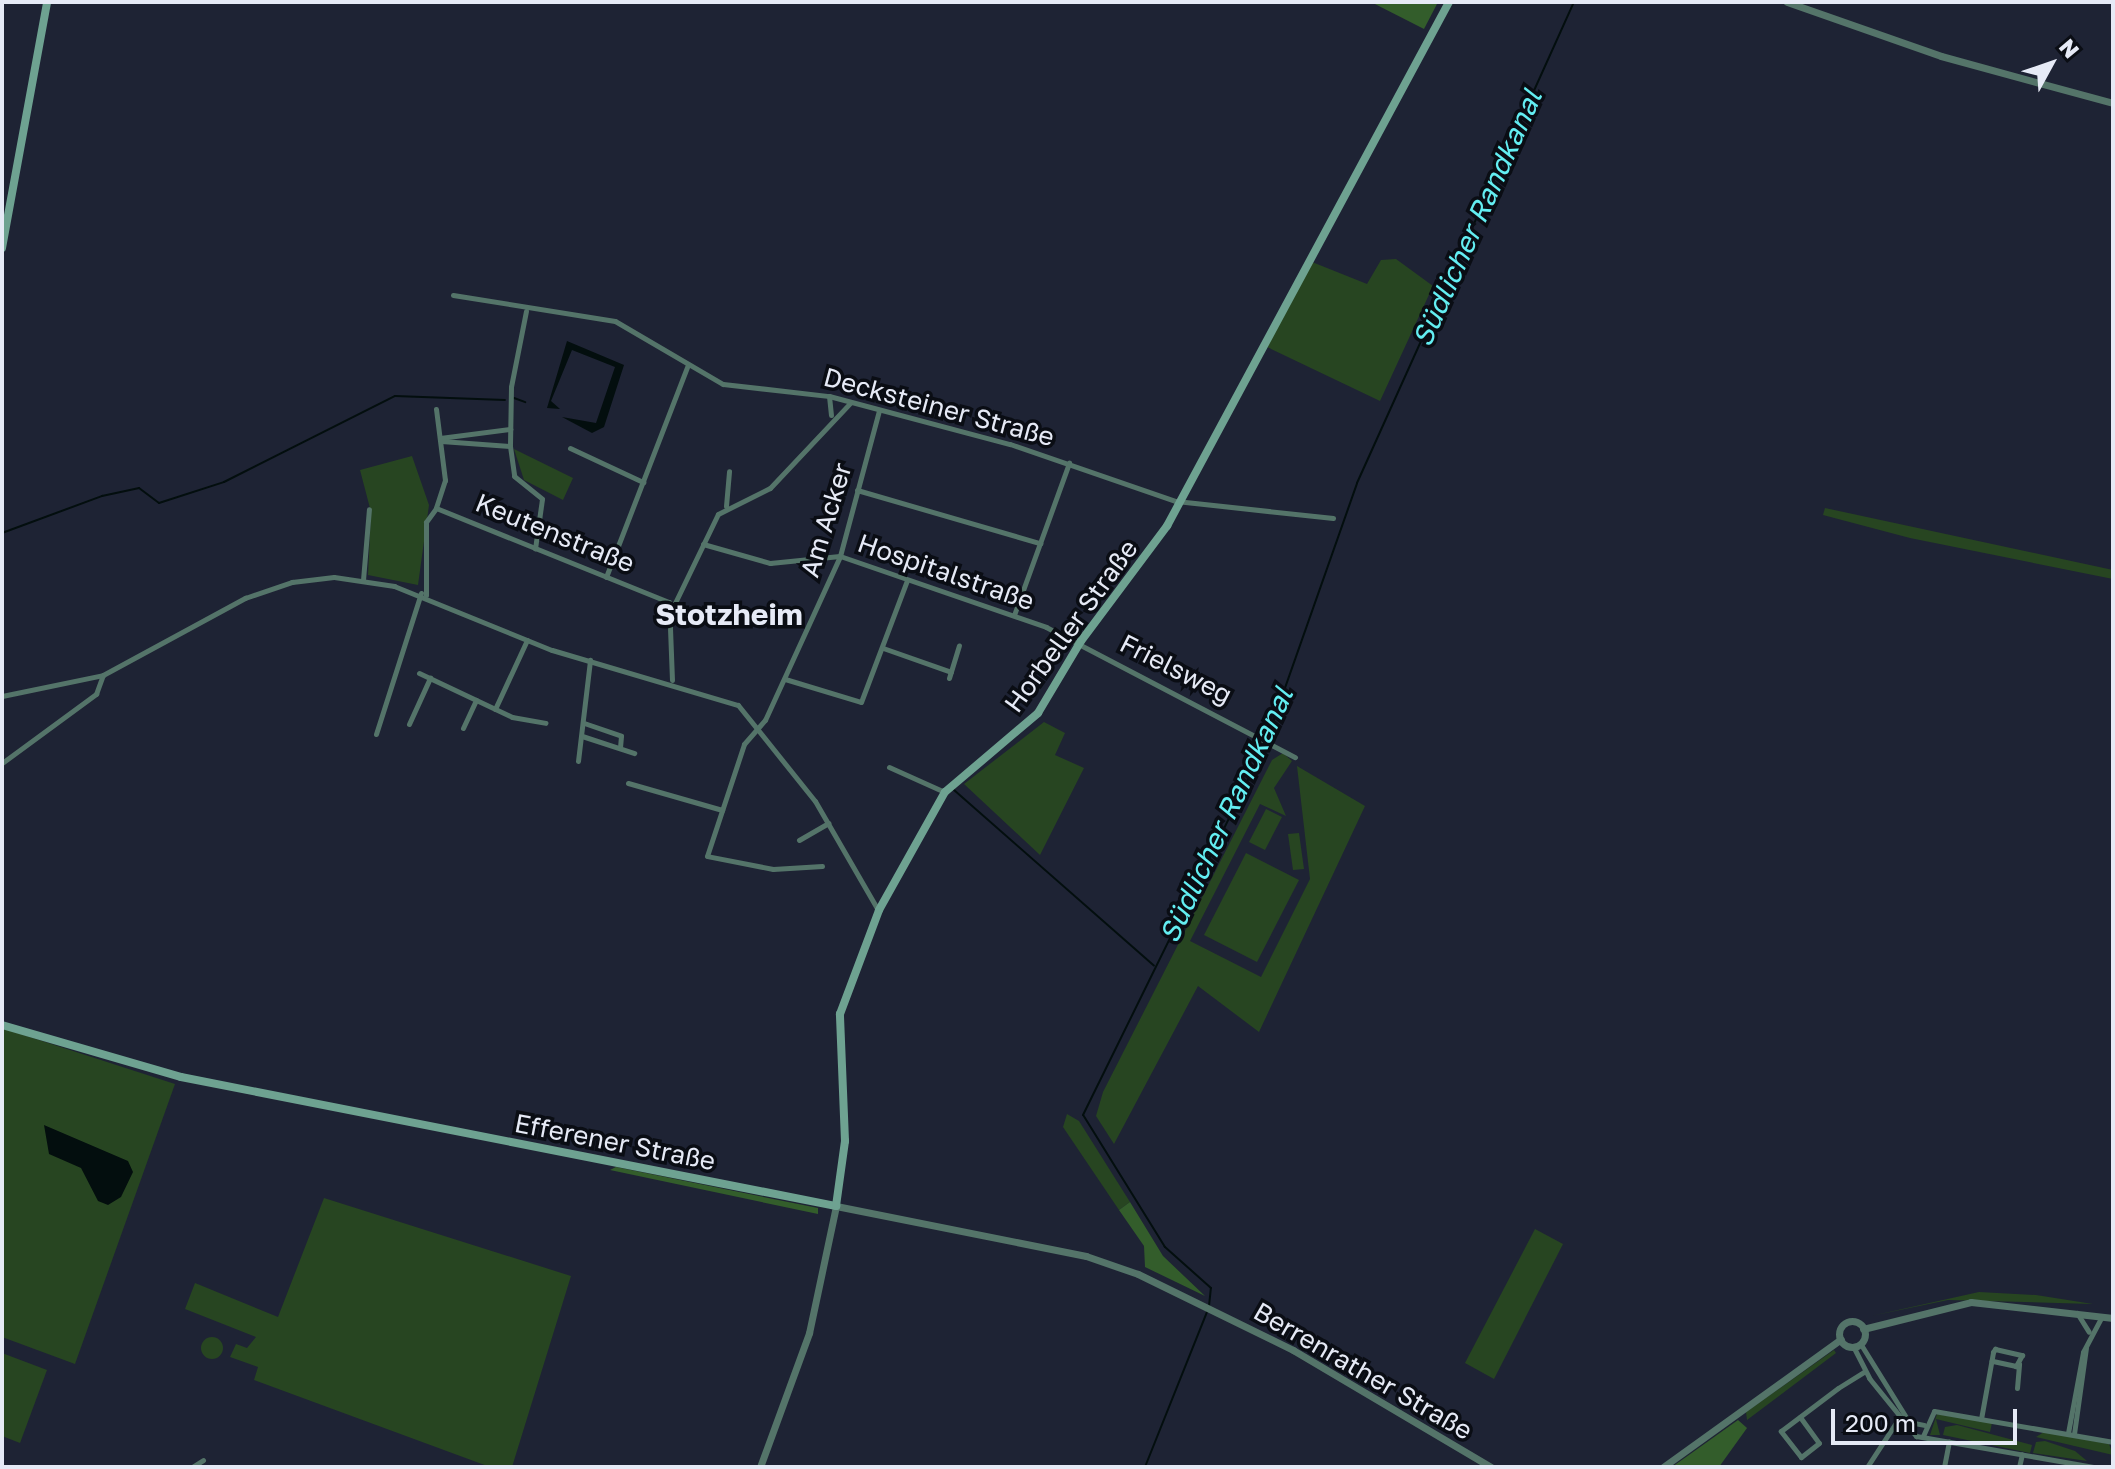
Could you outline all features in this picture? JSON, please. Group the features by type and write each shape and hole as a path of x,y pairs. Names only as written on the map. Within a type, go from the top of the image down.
{"main road":[{"path":"2,248 47,2"},
{"name":"Horbeller Straße","path":"836,1206 845,1141 840,1014 879,910 945,792 1038,713 1081,641 1181,502 1270,324 1449,2"},
{"name":"Efferener Straße","path":"2,1025 181,1077 836,1206"}],"street":[{"path":"1787,2 1941,56 2113,103"},
{"name":"Decksteiner Straße","path":"453,295 526,311 615,321 730,386 829,396 1069,463 1181,502 1333,518"},
{"path":"526,311 510,446 516,481 542,499 535,549"},
{"path":"606,577 688,364"},
{"path":"829,396 831,416"},
{"path":"726,506 770,488 831,416 850,403"},
{"path":"436,409 445,480 436,508"},
{"name":"Am Acker","path":"822,866 773,869 707,856 744,744 761,724 785,679 840,556 879,410"},
{"path":"441,439 510,429"},
{"path":"441,439 510,446"},
{"path":"570,448 643,482"},
{"path":"1014,615 1069,463"},
{"path":"672,680 673,607 703,544 726,506 729,471"},
{"path":"857,490 1040,543"},
{"name":"Keutenstraße","path":"423,594 426,522 436,508 673,607"},
{"path":"363,580 369,509"},
{"name":"Hospitalstraße","path":"703,544 770,563 840,556 1081,641"},
{"path":"2,696 103,675 260,592 321,578 363,580 423,594 527,640 590,660 672,680 721,697 761,724 829,823 879,910"},
{"path":"785,679 856,704 883,648 907,580"},
{"path":"376,734 423,594"},
{"path":"495,709 527,640"},
{"name":"Frielsweg","path":"1081,641 1259,734 1295,757"},
{"path":"883,648 950,675 959,646"},
{"path":"578,761 590,660"},
{"path":"419,673 495,709 545,723"},
{"path":"2,763 96,694 103,675"},
{"path":"409,724 430,678"},
{"path":"463,728 476,700"},
{"path":"584,723 621,736 620,748"},
{"path":"582,736 634,753"},
{"path":"889,767 945,792"},
{"path":"628,783 722,810"},
{"path":"799,840 829,823"},
{"name":"Efferener Straße","path":"836,1206 1086,1256 1215,1310"},
{"name":"Horbeller Straße","path":"760,1467 809,1333 836,1206"},
{"path":"1663,1467 1841,1339 1848,1321 1863,1329 1957,1303 2076,1312 2113,1318"},
{"name":"Berrenrather Straße","path":"1215,1310 1491,1467"},
{"path":"2076,1312 2089,1332"},
{"path":"2071,1434 2089,1332 2102,1317"},
{"path":"1863,1329 1857,1345 1865,1371 1899,1418 1923,1436 2093,1467"},
{"path":"1841,1339 1857,1345 1909,1422 1924,1425"},
{"path":"1981,1419 1992,1361 1998,1347 2020,1352 2017,1388"},
{"path":"1992,1361 2019,1364"},
{"path":"1800,1417 1819,1443 1801,1457 1781,1431 1800,1417 1865,1371"},
{"path":"1923,1436 1924,1425 1934,1411 2113,1442"},
{"path":"1867,1467 1899,1418"},
{"path":"1944,1467 1949,1441"},
{"path":"2019,1467 2022,1454"},
{"path":"192,1467 203,1460"}],"green space":[{"path":"1371,2 1438,2 1424,29"},
{"path":"1396,259 1433,286 1380,401 1265,346 1312,262 1367,284 1381,260"},
{"path":"514,449 573,478 563,500 524,480"},
{"path":"412,456 429,505 418,585 368,575 371,512 360,470"},
{"path":"1825,508 2113,570 2113,579 1910,538 1823,515"},
{"path":"1044,722 1065,733 1055,755 1084,768 1040,855 964,784"},
{"path":"1283,753 1292,761 1274,788 1286,816 1260,804 1190,941 1261,977 1310,879 1297,766 1365,806 1259,1032 1198,986 1114,1144 1096,1116 1103,1092 1272,760"},
{"path":"1266,809 1282,817 1265,850 1249,842"},
{"path":"1299,833 1304,869 1293,870 1288,834"},
{"path":"1246,853 1299,880 1257,962 1204,935"},
{"path":"2,1028 175,1084 75,1364 2,1337"},
{"path":"1067,1114 1079,1121 1130,1202 1119,1210 1063,1127"},
{"path":"616,1167 818,1208 818,1214 610,1170"},
{"path":"324,1198 571,1276 512,1467 490,1467 254,1380 258,1367 230,1357 236,1344 247,1348 256,1337 185,1309 195,1283 278,1317"},
{"path":"1130,1202 1163,1256 1205,1296 1145,1267 1144,1246 1119,1210"},
{"path":"1535,1229 1563,1244 1494,1379 1465,1363"},
{"path":"1979,1292 2036,1295 2093,1304 1948,1300 1871,1316"},
{"path":"212,1337 220,1340 223,1348 220,1356 212,1359 204,1356 201,1348 204,1340"},
{"path":"1834,1350 1836,1353 1747,1420 1746,1412"},
{"path":"2,1353 47,1370 20,1443 2,1436"},
{"path":"1937,1414 1992,1423 1990,1432 1936,1419 1940,1435 1930,1435"},
{"path":"1738,1420 1747,1428 1719,1467 1672,1467"},
{"path":"1957,1425 2032,1445 2030,1453 1943,1435 1945,1427"},
{"path":"2044,1432 2109,1444 2113,1455 2036,1437"},
{"path":"2045,1441 2075,1451 2087,1461 2033,1453 2036,1442"}],"shaded area":[{"path":"567,341 624,365 604,427 592,433 562,417 596,423 615,367 572,350 551,401 560,409 547,408"},
{"path":"44,1125 128,1161 133,1172 121,1197 108,1205 98,1201 81,1168 49,1154"}],"waterway":[{"name":"Südlicher Randkanal","path":"1267,739 1357,483 1574,2"},
{"path":"2,533 102,496 139,488 159,503 224,482 395,396 505,400"},
{"path":"514,398 525,402"},
{"name":"Südlicher Randkanal","path":"1209,1306 1211,1288 1165,1247 1083,1115 1265,745"},
{"path":"954,790 1154,966"},
{"name":"Südlicher Randkanal","path":"1145,1467 1207,1312"}],"district":[{"name":"Stotzheim","path":"729,614"}]}
